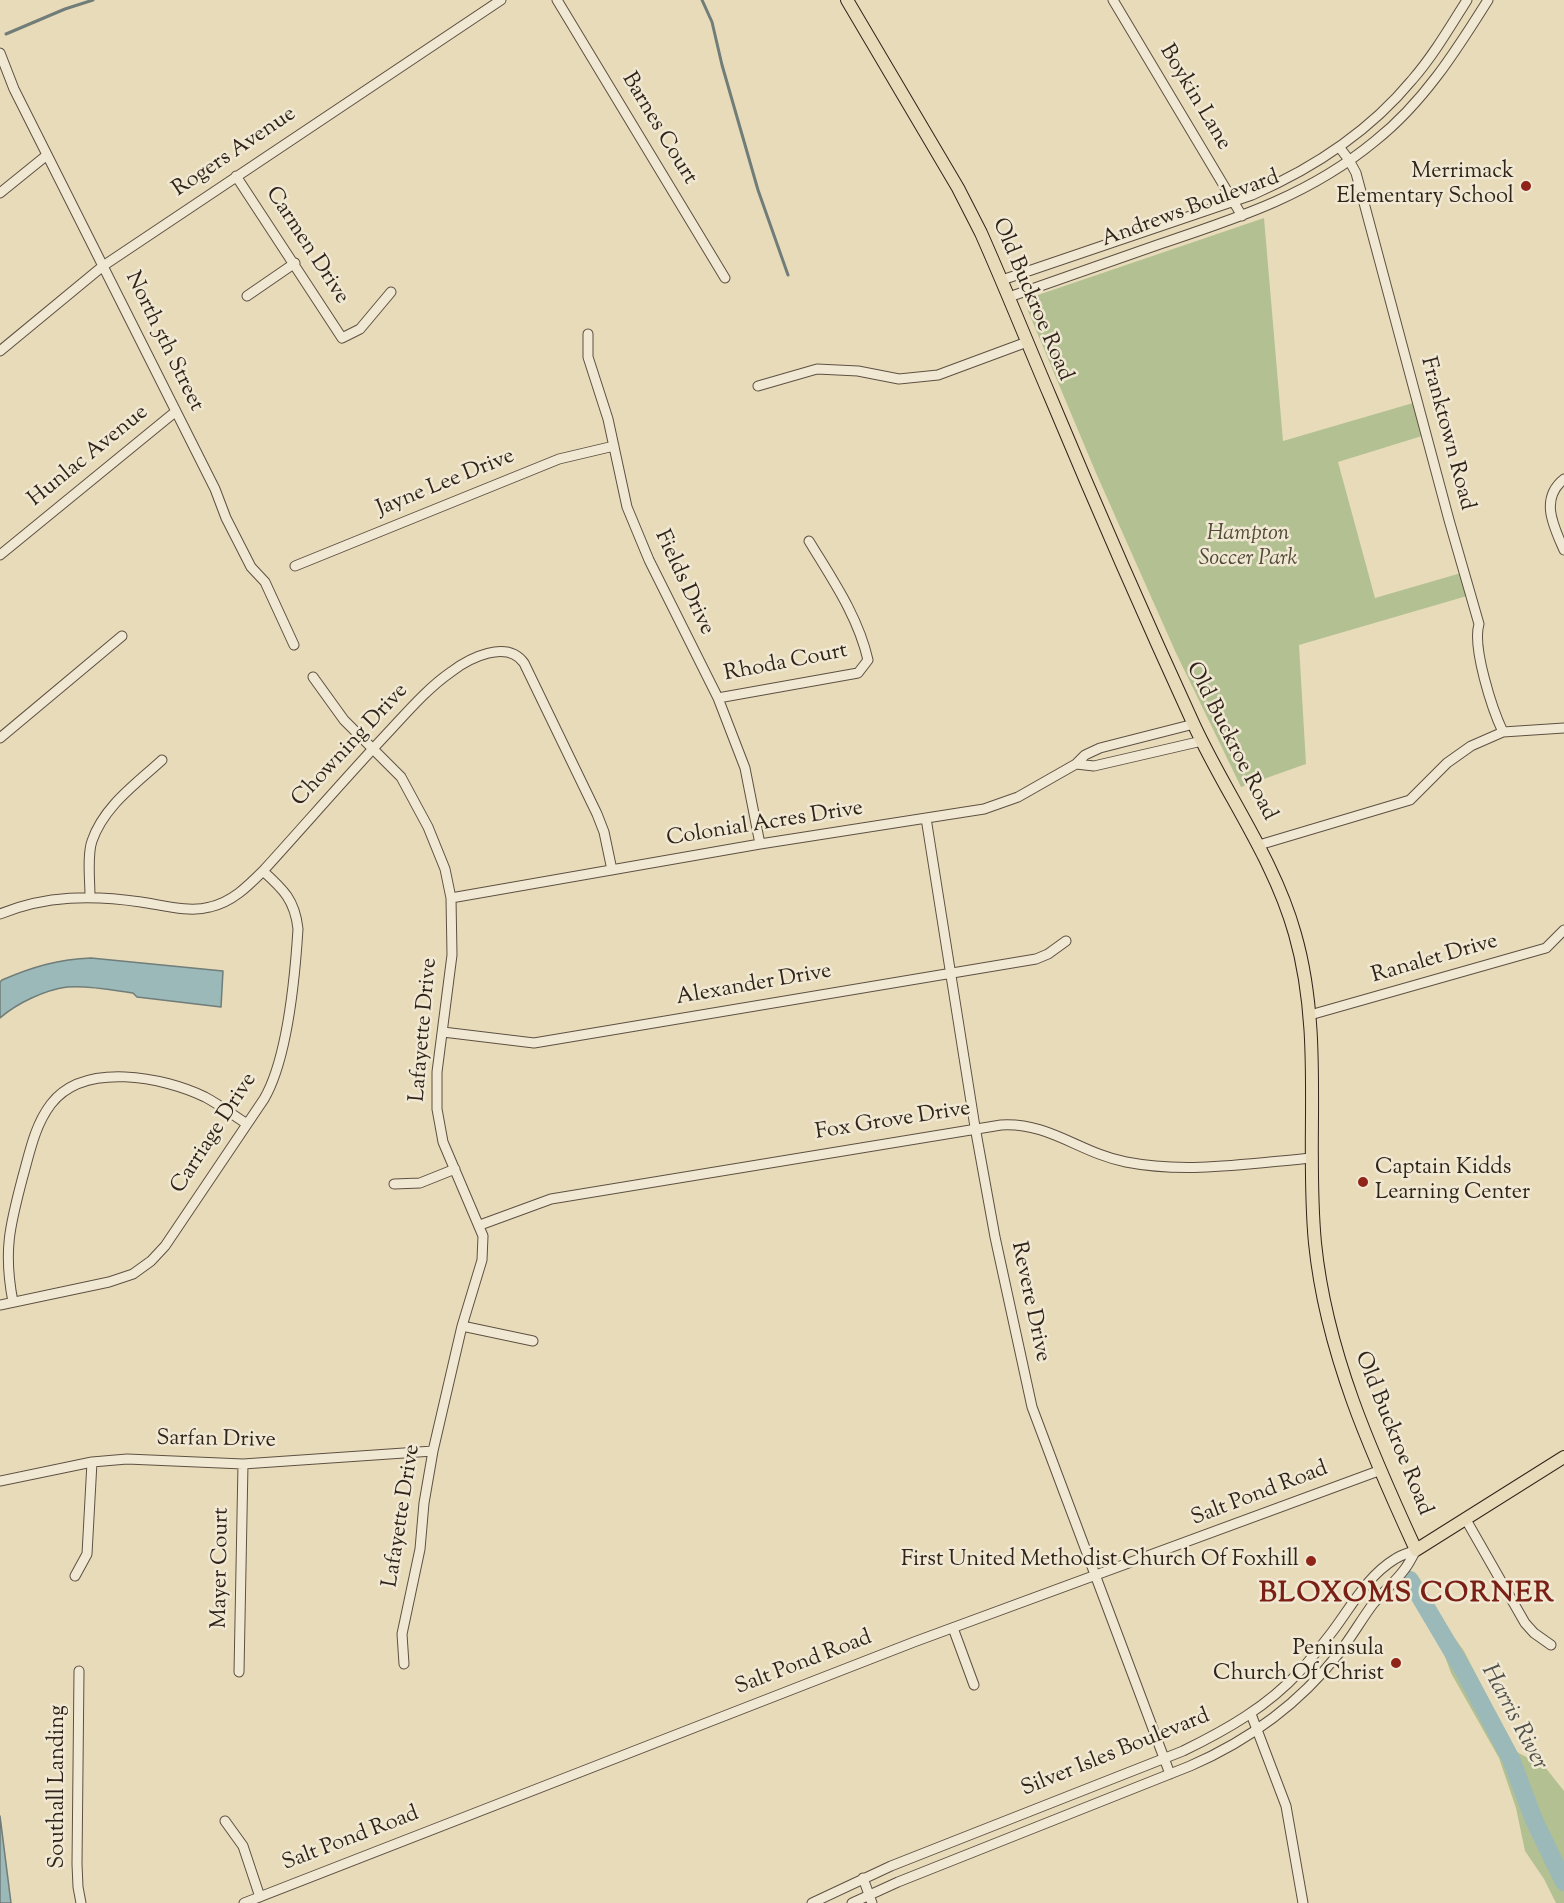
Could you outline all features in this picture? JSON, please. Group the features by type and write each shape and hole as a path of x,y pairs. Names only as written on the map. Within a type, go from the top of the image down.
{"main road":[{"name":"Old Buckroe Road","path":"847,0 958,188 1002,280 1118,554 1194,724 1259,845 1294,928 1310,1015 1315,1241 1332,1335 1347,1389 1416,1550"},
{"path":"1416,1550 1564,1457"}],"street":[{"name":"Rogers Avenue","path":"0,351 103,266 501,0"},
{"name":"Barnes Court","path":"557,0 725,278"},
{"name":"Boykin Lane","path":"1113,0 1242,216"},
{"name":"Andrews Boulevard","path":"1002,280 1234,201 1277,184 1340,148 1384,111 1413,80 1467,0"},
{"name":"Andrews Boulevard","path":"1009,297 1242,216 1288,197 1349,160 1375,141 1426,91 1488,0"},
{"name":"North 5th Street","path":"0,53 14,89 215,489 236,538 251,567 265,582 294,645"},
{"name":"Franktown Road","path":"1340,148 1356,173 1479,624 1477,632 1483,669 1496,717 1503,732"},
{"path":"0,193 47,154"},
{"name":"Carmen Drive","path":"236,176 342,338 360,329 391,292"},
{"path":"247,296 295,263"},
{"name":"Fields Drive","path":"588,334 588,357 608,418 627,507 649,560 718,698 745,768 760,844"},
{"path":"758,386 817,369 858,371 899,379 938,375 1027,342"},
{"name":"Hunlac Avenue","path":"0,555 175,412"},
{"name":"Jayne Lee Drive","path":"295,566 559,459 614,446"},
{"path":"1564,479 1552,495 1549,506 1564,550"},
{"name":"Rhoda Court","path":"718,698 858,673 868,660 864,642 843,596 809,541"},
{"path":"0,738 122,636"},
{"name":"Chowning Drive","path":"0,914 45,900 90,897 181,908 208,908 228,901 245,889 263,871 374,748 437,683 452,670 489,654 502,651 515,653 524,663 597,814 604,832 612,870"},
{"name":"Lafayette Drive","path":"314,677 344,720 401,777 440,853 451,897 452,955 436,1084 437,1109 443,1142 483,1236 483,1252 462,1326 433,1451 424,1503 420,1549 402,1634 404,1664"},
{"name":"Colonial Acres Drive","path":"451,897 760,844 966,813 1003,804 1076,764 1085,755 1100,748 1194,724"},
{"path":"1259,845 1410,800 1447,763 1472,746 1503,732 1564,728"},
{"name":"Colonial Acres Drive","path":"1076,764 1094,766 1202,741"},
{"path":"90,897 91,843 103,818 121,797 162,760"},
{"name":"Revere Drive","path":"926,818 975,1127 995,1237 1032,1407 1170,1774"},
{"name":"Carriage Drive","path":"0,1305 109,1282 133,1274 151,1261 165,1246 272,1085 280,1060 287,1022 298,929 291,901 279,885 263,871"},
{"name":"Ranalet Drive","path":"1310,1015 1546,948 1564,930"},
{"name":"Alexander Drive","path":"443,1032 534,1042 1036,959 1048,954 1066,941"},
{"path":"13,1302 7,1256 15,1207 39,1124 52,1102 68,1089 89,1080 112,1077 141,1078 184,1089 204,1097 247,1124"},
{"name":"Fox Grove Drive","path":"480,1225 551,1199 975,1127 1015,1124 1036,1127 1091,1152 1155,1167 1206,1167 1312,1158"},
{"path":"394,1184 420,1183 455,1169"},
{"path":"462,1326 533,1341"},
{"name":"Sarfan Drive","path":"0,1481 92,1462 127,1459 243,1464 433,1451"},
{"path":"75,1576 87,1554 92,1462"},
{"name":"Mayer Court","path":"239,1672 243,1464"},
{"name":"Salt Pond Road","path":"244,1903 953,1628 1381,1470"},
{"path":"1465,1518 1525,1623 1534,1633 1551,1645"},
{"name":"Silver Isles Boulevard","path":"813,1903 863,1878 1204,1741 1251,1714 1299,1672 1332,1632 1354,1599 1381,1571 1394,1559 1416,1550"},
{"name":"Silver Isles Boulevard","path":"852,1903 871,1899 1220,1753 1257,1731 1298,1699 1327,1669 1381,1594 1404,1570 1416,1550"},
{"path":"953,1628 974,1685"},
{"name":"Southall Landing","path":"79,1671 77,1864 81,1903"},
{"path":"1251,1714 1286,1806 1303,1903"},
{"path":"225,1821 243,1846 260,1897"},
{"path":"863,1878 871,1899"}],"green space":[{"name":"Hampton Soccer Park","path":"1264,218 1283,441 1413,403 1422,436 1338,462 1375,598 1461,573 1467,596 1299,645 1306,764 1241,787 1176,653 1096,473 1027,304 1032,297"},
{"path":"1415,1579 1427,1591 1433,1608 1464,1651 1515,1751 1545,1767 1564,1791 1564,1903 1556,1903 1544,1879 1525,1851 1516,1808 1499,1758 1451,1673 1436,1632 1409,1589"}],"water":[{"path":"91,958 223,971 221,1007 137,997 133,993 108,989 67,987 23,1002 0,1018 0,982 2,980 46,965"},
{"path":"0,1816 11,1903 0,1903"}],"waterway":[{"path":"6,34 65,9 93,0"},
{"path":"702,0 712,22 758,190 788,275"},
{"name":"Harris River","path":"1410,1580 1465,1673 1511,1759 1534,1820 1564,1882"}],"place":[{"name":"Merrimack Elementary School","path":"1526,186"},
{"name":"Captain Kidds Learning Center","path":"1363,1182"},
{"name":"First United Methodist Church Of Foxhill","path":"1311,1561"},
{"name":"Peninsula Church Of Christ","path":"1396,1663"}],"district":[{"name":"BLOXOMS CORNER","path":"1407,1596"}]}
